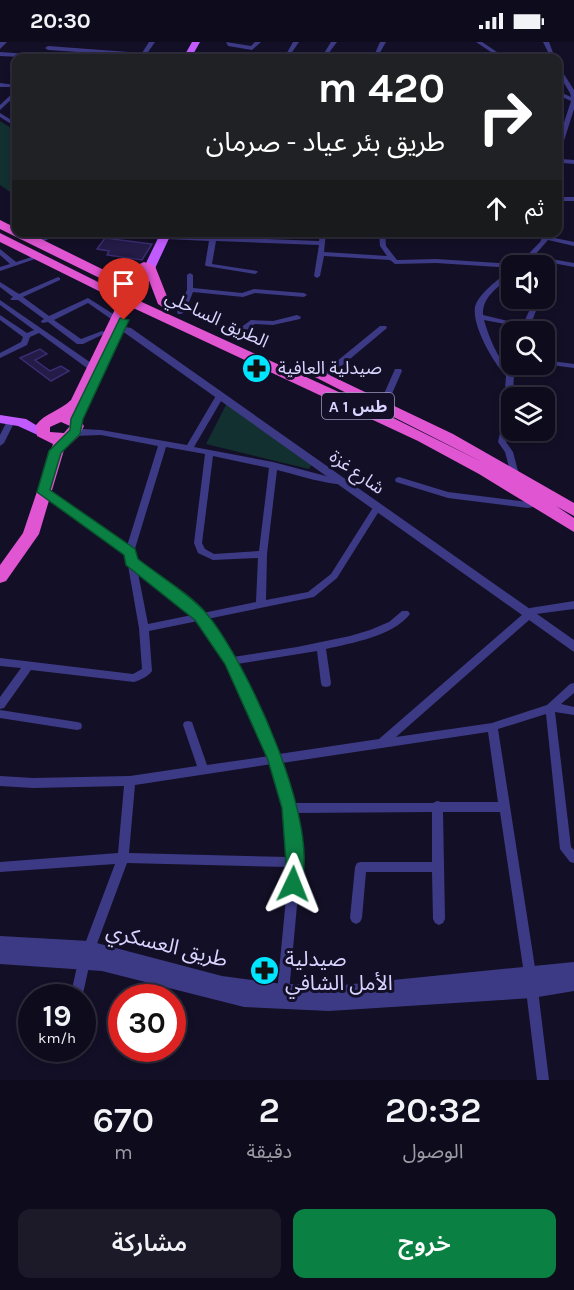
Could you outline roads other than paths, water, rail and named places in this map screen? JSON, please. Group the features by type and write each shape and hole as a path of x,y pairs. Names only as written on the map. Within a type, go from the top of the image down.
{"highway":[{"name":"الطريق الساحلي","path":"13,237 22,249 38,257 132,295 419,434 574,521"},
{"name":"الطريق الساحلي","path":"23,237 101,281"},
{"path":"147,268 162,309 121,322 114,301 101,281 147,268"},
{"path":"0,577 28,540 56,451 73,429 132,295"},
{"name":"الطريق الساحلي","path":"162,309 181,312 323,377 514,471 574,521"},
{"path":"0,569 24,534 50,451 44,425 75,406 98,370"},
{"path":"55,418 66,417 73,429"},
{"path":"45,435 73,429"}],"main road":[{"path":"132,295 163,237"},
{"path":"11,421 55,418"},
{"path":"11,421 45,435"}],"street":[{"path":"0,47 4,42"},
{"path":"43,54 52,42"},
{"path":"229,42 230,45 252,48 258,42"},
{"path":"479,42 497,54"},
{"path":"48,48 111,54"},
{"path":"562,75 573,93 574,100 562,140"},
{"path":"0,102 12,92"},
{"path":"0,108 12,93"},
{"path":"36,243 49,237"},
{"path":"214,237 208,265 255,272"},
{"path":"241,237 321,243"},
{"path":"317,276 322,237"},
{"path":"382,237 383,246 390,258"},
{"path":"532,255 547,237"},
{"path":"551,237 574,244"},
{"path":"15,262 22,249"},
{"path":"0,252 15,262"},
{"path":"321,254 390,258 400,263 436,261 501,265"},
{"path":"0,269 15,262 38,257"},
{"path":"555,262 574,265"},
{"path":"181,312 190,290 190,275"},
{"path":"2,303 58,279"},
{"path":"501,282 482,300 479,307 480,317 495,357 501,364"},
{"path":"0,285 81,342 102,333"},
{"path":"190,290 243,295 254,291 304,295"},
{"path":"0,356 24,343 27,336 49,320 88,300 121,322"},
{"path":"2,303 98,370"},
{"path":"480,317 522,326 528,321 533,309"},
{"path":"233,336 254,322 273,323 297,316"},
{"path":"0,317 27,336"},
{"name":"شارع غزة","path":"121,322 128,330 220,396 347,483 377,508 530,613 574,638"},
{"name":"شارع غزة","path":"121,322 530,613 574,647"},
{"path":"323,377 383,328"},
{"path":"555,363 574,366"},
{"path":"383,405 398,371"},
{"path":"510,375 507,419 502,442 509,452 514,471"},
{"path":"189,448 220,396"},
{"path":"0,442 11,421"},
{"path":"73,429 189,448 347,483"},
{"path":"0,662 139,677 147,671 149,667 144,628 131,557 163,443"},
{"path":"209,452 198,543 201,550 213,557 263,554"},
{"path":"261,604 263,554 273,465"},
{"path":"399,480 459,497 528,505 539,502"},
{"path":"43,492 131,557 200,616 231,661 276,760 290,808 294,862 283,992"},
{"path":"144,628 300,598 326,584 339,568 377,508"},
{"path":"381,744 530,613 574,605"},
{"path":"231,661 321,646 391,626 405,614"},
{"path":"321,646 326,683"},
{"path":"0,705 27,666"},
{"path":"552,708 574,687"},
{"path":"552,708 566,849 574,858"},
{"path":"0,781 33,783 130,781 204,768 276,760 492,727 552,708 574,711"},
{"path":"0,714 77,726"},
{"path":"188,725 204,768"},
{"path":"492,727 531,982 543,1080"},
{"path":"80,984 87,955 123,858 130,781"},
{"path":"438,806 439,919"},
{"path":"290,808 505,807"},
{"path":"0,867 123,858 294,862"},
{"path":"356,918 361,867 437,867"},
{"name":"طريق العسكري","path":"0,944 87,955 222,984 283,992 343,993 531,982 574,983"},
{"name":"طريق العسكري","path":"0,956 87,955 102,963 244,999 329,1003 531,982 574,969"}],"place":[{"name":"صيدلية العافية","path":"257,368"},
{"name":"صيدلية الأمل الشافي","path":"264,971"}]}
